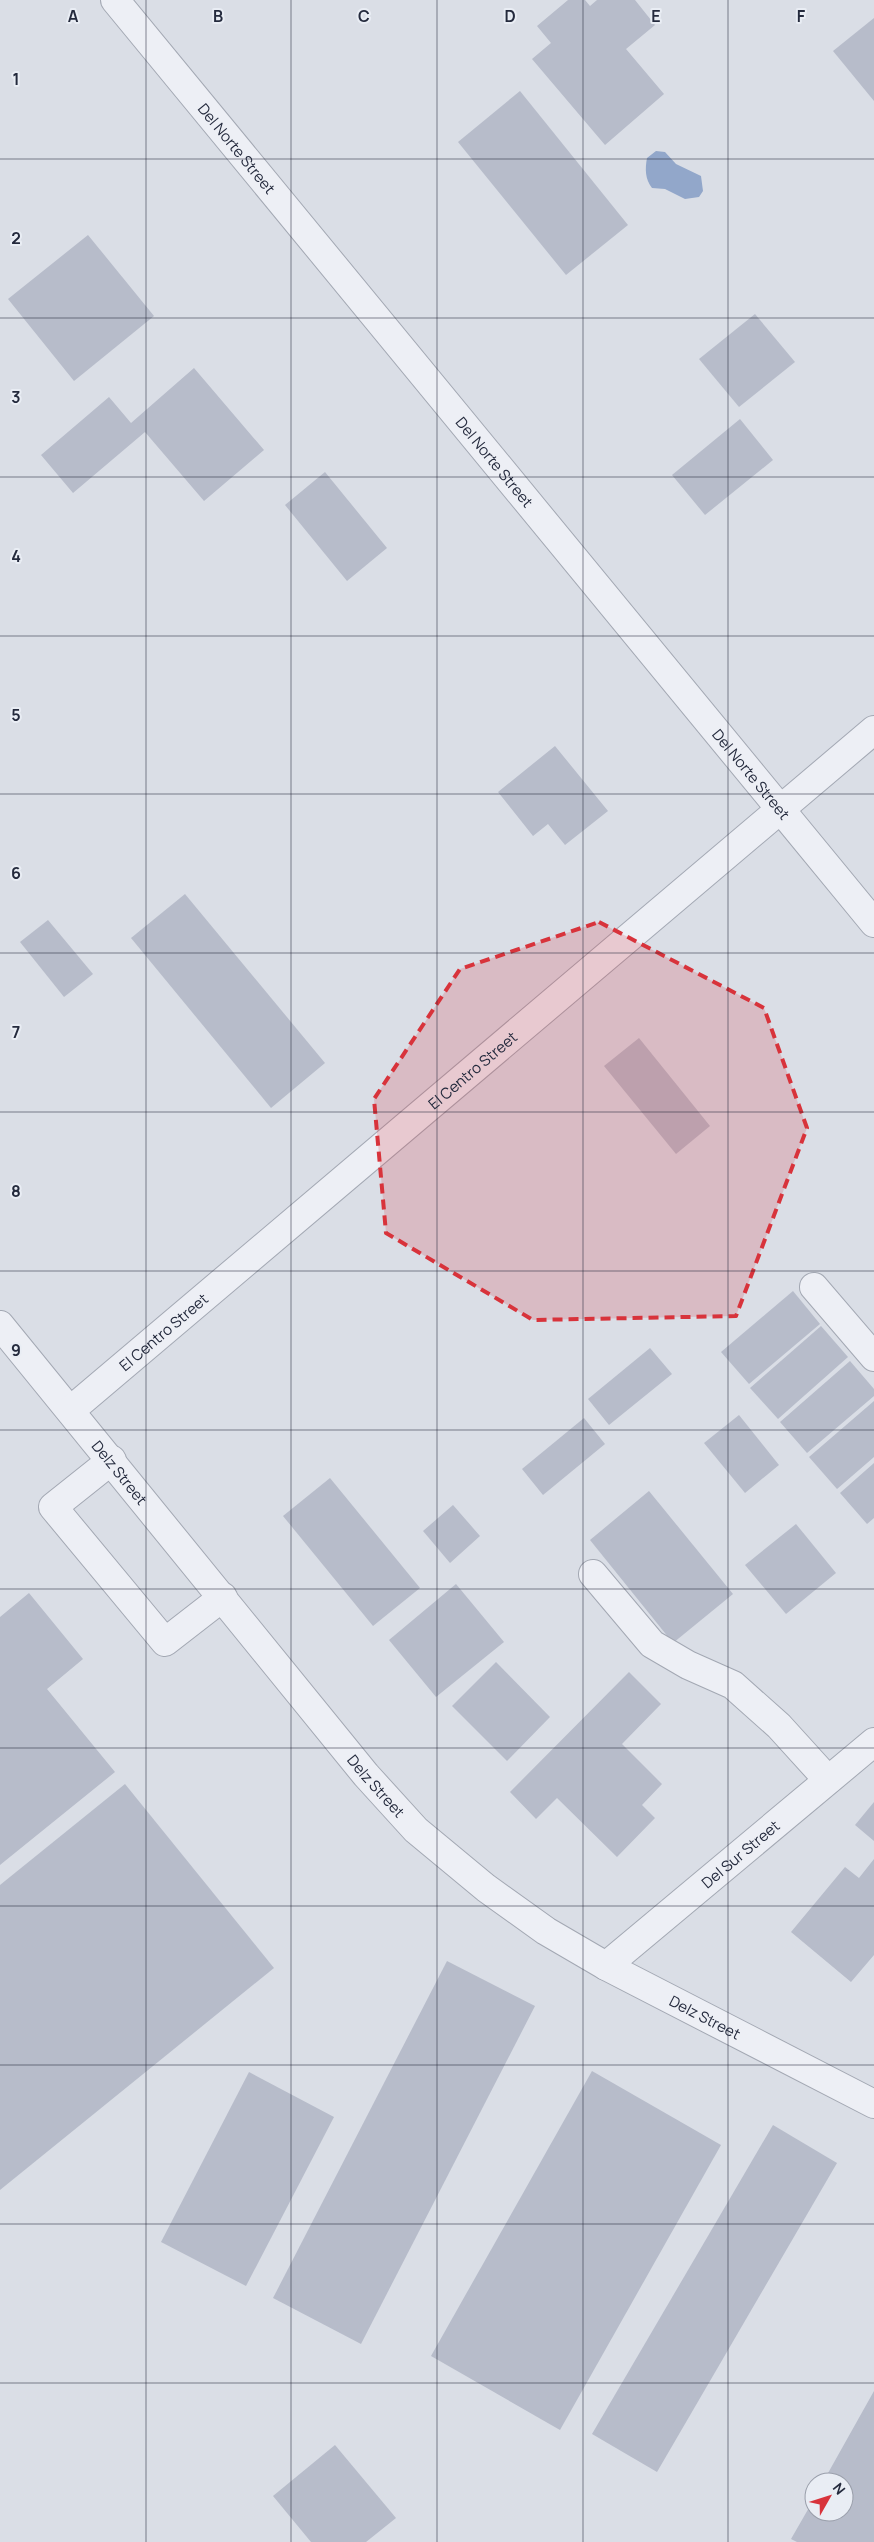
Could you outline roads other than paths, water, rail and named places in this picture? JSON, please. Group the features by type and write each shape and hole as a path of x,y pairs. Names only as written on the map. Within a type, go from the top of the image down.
{"street":[{"name":"Del Norte Street","path":"115,0 874,923"},
{"name":"El Centro Street","path":"71,1410 874,730"},
{"path":"814,1287 874,1357"},
{"name":"Delz Street","path":"0,1325 112,1460 366,1775 416,1830 486,1888 546,1931 606,1966 874,2104"},
{"path":"112,1460 53,1507 165,1642 223,1597"},
{"path":"593,1574 652,1644 688,1665 733,1686 779,1726 828,1780"},
{"name":"Del Sur Street","path":"606,1966 874,1742"}],"water":[{"path":"656,151 665,152 676,164 701,176 703,191 699,197 685,199 665,189 652,188 647,177 646,162 647,158"}]}
